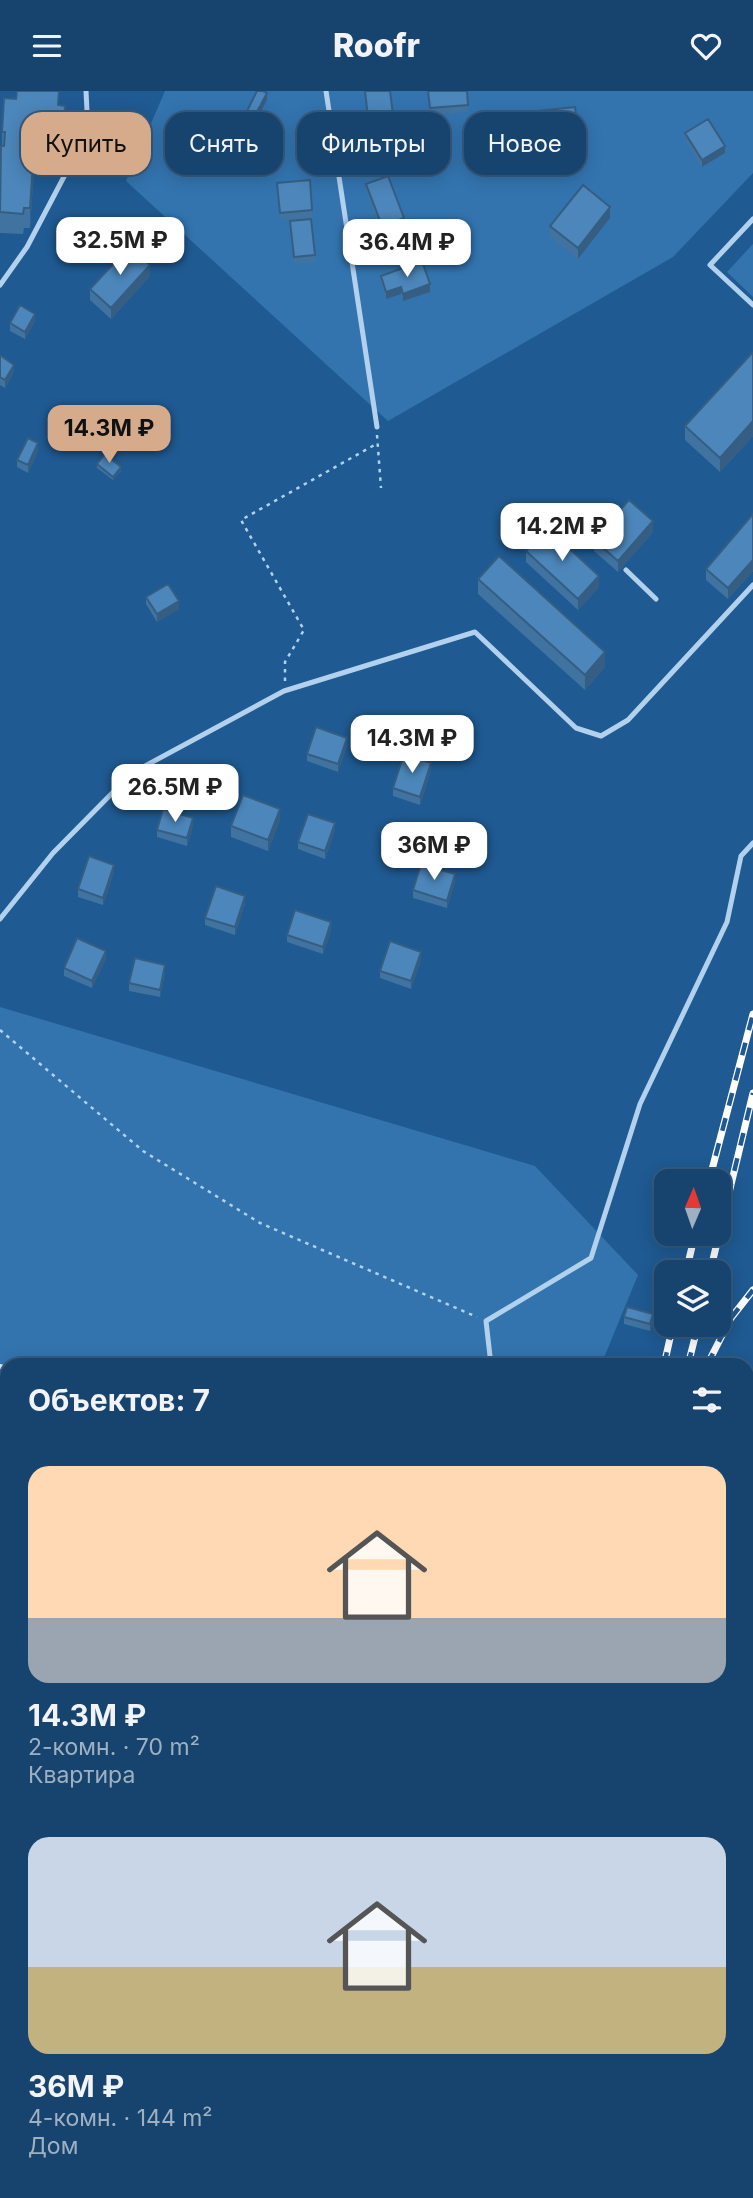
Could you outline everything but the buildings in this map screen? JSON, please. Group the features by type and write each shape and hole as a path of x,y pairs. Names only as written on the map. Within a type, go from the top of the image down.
{"lane":[{"path":"0,285 27,247 88,131 86,91"},
{"path":"326,91 377,427"},
{"path":"753,219 710,265 753,305"},
{"path":"626,570 656,599"},
{"path":"0,919 53,853 132,773 284,691 475,632 576,727 601,736 628,720 753,585"},
{"path":"490,1358 486,1321 591,1258 640,1104 727,922 741,856 753,843"}],"path":[{"path":"377,427 381,488"},
{"path":"284,691 285,662 304,631 241,520 378,443"},
{"path":"0,1030 143,1151 260,1223 486,1321"}],"shaded area":[{"path":"165,91 753,91 753,173 673,257 388,421 126,181 129,175 151,175 151,123"},
{"path":"753,244 753,297 727,272"},
{"path":"0,1007 535,1166 638,1275 604,1358 0,1358"}],"railway":[{"path":"712,1169 753,1014"},
{"path":"713,1260 753,1093"},
{"path":"689,1260 692,1246"},
{"path":"711,1358 731,1318 753,1290"},
{"path":"666,1358 670,1337"},
{"path":"690,1358 695,1337"}]}
